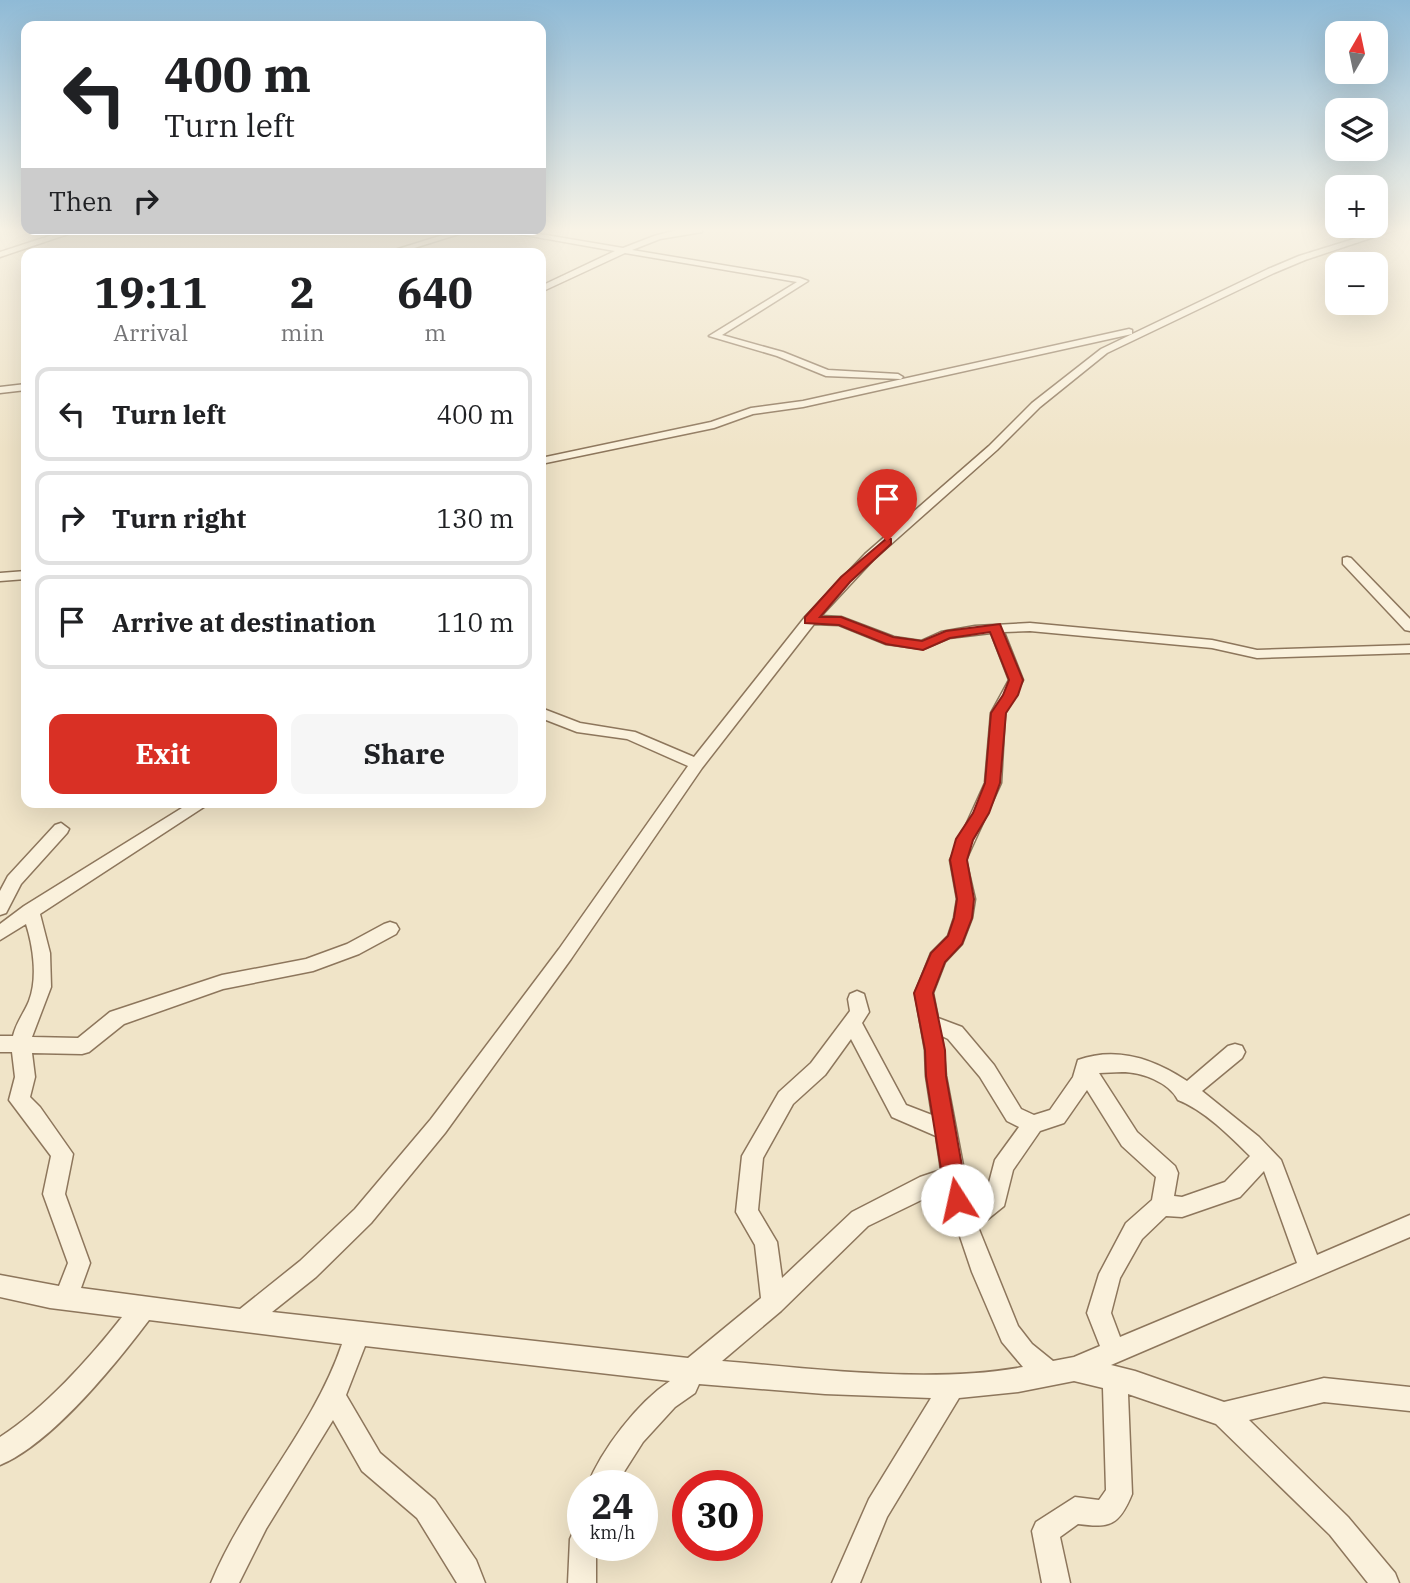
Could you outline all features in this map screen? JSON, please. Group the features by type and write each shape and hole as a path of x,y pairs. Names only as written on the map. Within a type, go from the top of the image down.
{"street":[{"path":"769,302 714,336 780,354 826,373 850,393"},
{"path":"243,1321 308,1269 363,1216 429,1136 565,954 697,764 810,620 869,557 984,456 1036,405 1098,355 1209,302"},
{"path":"546,460 714,425 751,411 782,408 1153,328"},
{"path":"826,373 914,379"},
{"path":"0,390 21,388"},
{"path":"1347,561 1410,627"},
{"path":"0,577 21,575"},
{"path":"810,620 841,621 891,641 923,645 946,635 995,627 1043,628 1212,644 1257,654 1410,649"},
{"path":"995,627 1016,680 998,713 993,783 981,813 965,839 958,860 965,899 963,918 956,939 937,958 924,993 953,1175 965,1222 1010,1334 1024,1352 1049,1374"},
{"path":"546,715 577,727 630,735 697,764"},
{"path":"0,933 30,911 194,808"},
{"path":"0,908 15,880 61,829"},
{"path":"30,911 37,923 43,970 40,996 24,1027 22,1043 27,1083 19,1100 33,1113 62,1154 54,1194 79,1263 66,1298"},
{"path":"0,1044 82,1046 117,1018 222,982 307,966 353,949 390,929"},
{"path":"773,1303 766,1242 747,1212 753,1156 786,1098 818,1069 853,1024 860,1012 857,999"},
{"path":"929,1023 955,1033 987,1071 1014,1115 1033,1124"},
{"path":"853,1024 899,1111 945,1130"},
{"path":"1185,1094 1235,1052"},
{"path":"965,1222 976,1217 996,1199 1003,1167 1033,1124 1057,1116 1083,1080 1085,1066"},
{"path":"1085,1066 1142,1066 1161,1073 1185,1094 1217,1112 1272,1164 1310,1267"},
{"path":"1085,1066 1115,1122 1146,1160 1167,1173 1162,1205 1134,1231 1110,1274 1099,1312 1114,1351"},
{"path":"1162,1205 1182,1207 1231,1190 1264,1156"},
{"path":"610,1470 634,1433 666,1398 686,1384 692,1371 773,1303 860,1219 928,1184 953,1175"},
{"path":"0,1286 66,1298 243,1321 692,1371 825,1382 952,1387 1074,1369 1410,1226"},
{"path":"0,1451 28,1434 107,1356 144,1308"},
{"path":"225,1583 254,1519 350,1365 358,1333"},
{"path":"1074,1369 1115,1379 1224,1414 1339,1526 1385,1583"},
{"path":"1056,1583 1045,1531 1075,1510 1105,1514 1119,1494 1115,1379"},
{"path":"846,1583 878,1508 952,1387"},
{"path":"1224,1414 1324,1390 1410,1399"},
{"path":"333,1396 371,1462 426,1509 467,1570 471,1583"},
{"path":"582,1561 582,1583"}],"route":[{"path":"887,541 846,579 810,620 841,621 891,641 923,645 946,635 995,627 1016,680 998,713 993,783 987,792 981,813 965,839 958,860 965,899 963,918 956,939 937,958 924,993 957,1200"}]}
